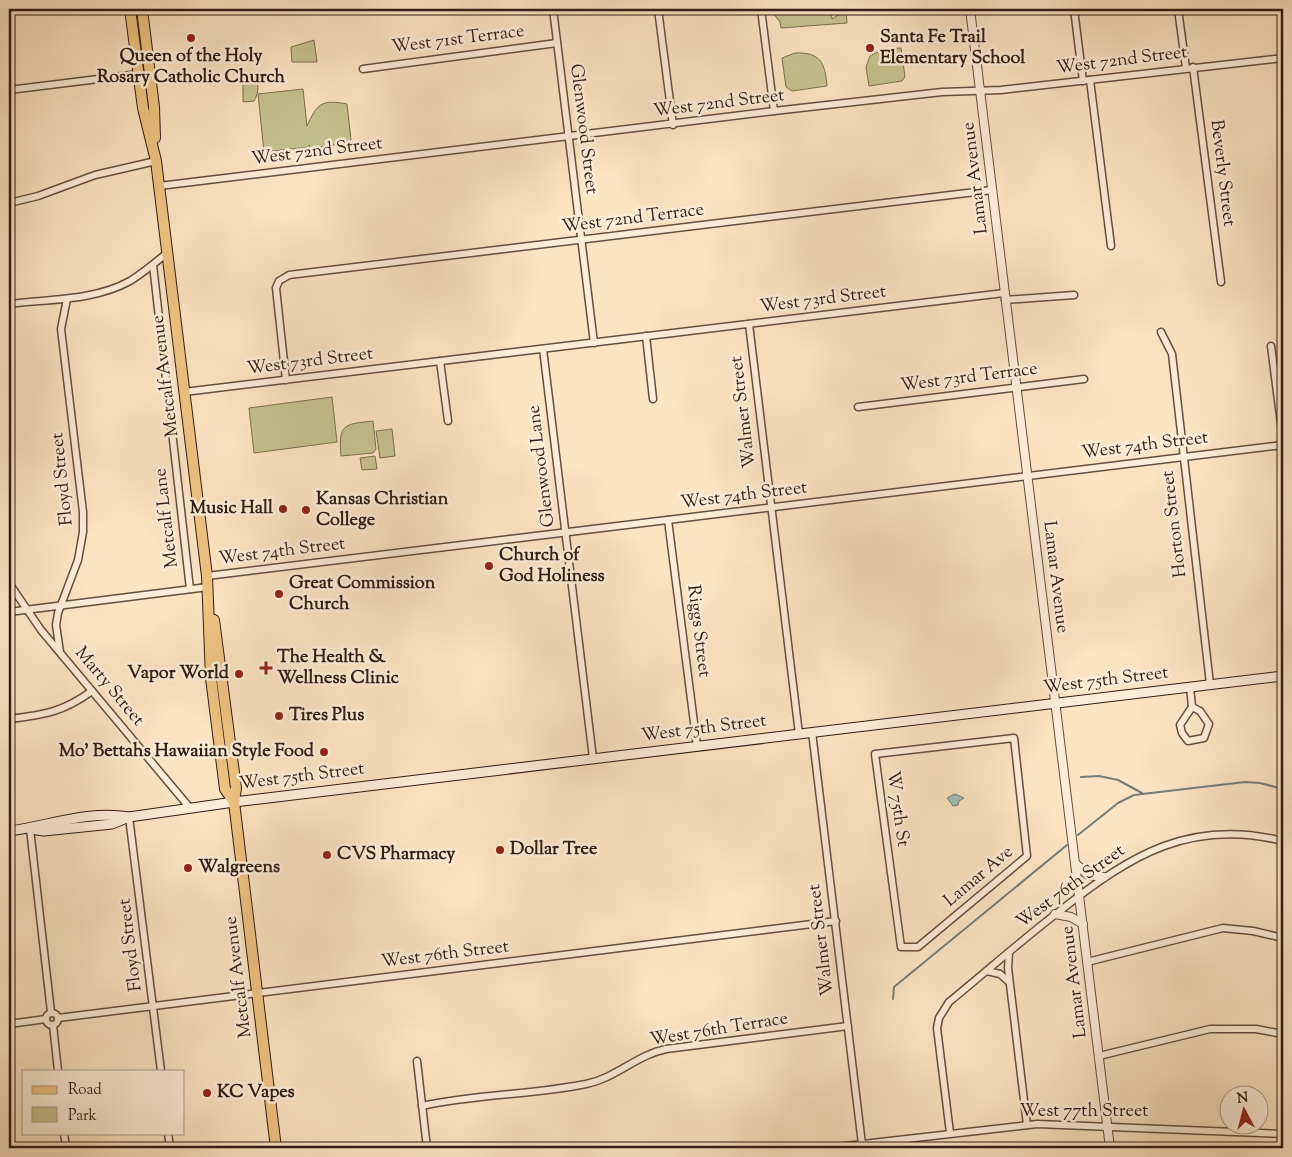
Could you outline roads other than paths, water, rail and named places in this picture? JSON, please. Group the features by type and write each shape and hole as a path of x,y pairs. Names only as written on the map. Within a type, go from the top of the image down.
{"main road":[{"name":"Metcalf Avenue","path":"130,9 143,108 156,161"},
{"name":"Metcalf Avenue","path":"142,9 154,107 156,161 208,587 225,695 236,788 234,802 276,1148"},
{"name":"West 75th Street","path":"9,831 30,829 44,831 112,824 129,817 234,802 1283,676"}],"street":[{"name":"Glenwood Street","path":"553,9 594,343"},
{"path":"658,9 673,125"},
{"path":"761,9 774,111"},
{"name":"Lamar Avenue","path":"970,9 1110,1148"},
{"path":"1074,9 1082,80"},
{"name":"Beverly Street","path":"1178,9 1189,68 1221,282"},
{"name":"West 71st Terrace","path":"363,69 557,43"},
{"name":"West 72nd Street","path":"159,186 673,125 774,111 942,92 980,92 1283,58"},
{"path":"9,90 139,74"},
{"path":"1090,80 1111,246"},
{"path":"9,202 38,196 95,175 156,161"},
{"name":"West 72nd Terrace","path":"286,380 276,293 279,281 289,275 992,190"},
{"path":"9,304 67,299 118,286 153,265 167,253"},
{"name":"Metcalf Lane","path":"153,265 190,589"},
{"name":"West 73rd Street","path":"184,392 749,324 1005,297 1074,296"},
{"name":"Floyd Street","path":"60,652 56,625 61,605 78,560 83,532 83,512 61,329 67,299"},
{"name":"Walmer Street","path":"749,324 798,734"},
{"name":"Horton Street","path":"1161,332 1172,354 1210,684"},
{"path":"646,336 653,399"},
{"path":"1272,346 1283,439"},
{"name":"Glenwood Lane","path":"543,349 593,758"},
{"path":"440,361 448,421"},
{"name":"West 73rd Terrace","path":"858,407 1084,379"},
{"name":"West 74th Street","path":"207,576 770,509 1283,445"},
{"name":"Riggs Street","path":"668,520 697,746"},
{"name":"Marty Street","path":"9,583 26,610 190,808"},
{"name":"West 74th Street","path":"9,612 208,587"},
{"path":"1190,687 1192,707 1180,725 1182,733 1188,740 1196,741 1204,738 1208,724 1200,711 1192,707"},
{"path":"9,719 54,712 70,706 92,691"},
{"name":"Walmer Street","path":"812,732 862,1144"},
{"name":"W 75th St","path":"900,947 875,754 1014,738"},
{"name":"Lamar Ave","path":"900,947 918,947 1027,856 1014,738"},
{"name":"Floyd Street","path":"129,817 161,1070"},
{"path":"9,1024 46,1019 51,1012 30,829"},
{"name":"West 76th Street","path":"950,1133 938,1024 944,1008 949,1002 1055,914 1104,877 1143,854 1192,838 1230,834 1283,841"},
{"path":"1075,863 1088,875 1104,877"},
{"path":"1055,914 1071,917 1083,924"},
{"name":"West 76th Street","path":"58,1018 836,921"},
{"path":"1088,962 1223,928 1254,931 1283,938"},
{"path":"1009,953 1010,983 1027,1125"},
{"path":"987,971 1000,974 1010,983"},
{"path":"51,1012 56,1014 58,1018 57,1023 53,1025"},
{"path":"46,1019 48,1023 53,1025"},
{"path":"53,1025 58,1070"},
{"name":"West 76th Terrace","path":"422,1106 585,1084 613,1075 642,1057 666,1049 848,1026"},
{"path":"1099,1056 1210,1029 1256,1029 1283,1034"},
{"path":"417,1060 427,1148"},
{"name":"West 77th Street","path":"828,1148 1027,1125 1107,1125 1282,1136"},
{"path":"64,1134 66,1148"},
{"path":"168,1134 170,1148"}],"water":[{"path":"955,794 964,798 959,801 958,805 953,806 947,798"}],"waterway":[{"path":"1081,777 1099,776 1118,780 1142,793"},
{"path":"1078,835 1118,803 1134,795 1245,782 1260,783 1283,789"},
{"path":"893,999 894,987 1067,845"}],"place":[{"name":"Queen of the Holy Rosary Catholic Church","path":"191,38"},
{"name":"Santa Fe Trail Elementary School","path":"870,48"},
{"name":"Music Hall","path":"283,509"},
{"name":"Kansas Christian College","path":"306,510"},
{"name":"Church of God Holiness","path":"489,566"},
{"name":"Great Commission Church","path":"279,594"},
{"name":"The Health & Wellness Clinic","path":"266,668"},
{"name":"Vapor World","path":"239,674"},
{"name":"Tires Plus","path":"279,716"},
{"name":"Mo' Bettahs Hawaiian Style Food","path":"324,752"},
{"name":"Dollar Tree","path":"500,850"},
{"name":"CVS Pharmacy","path":"327,855"},
{"name":"Walgreens","path":"188,868"},
{"name":"KC Vapes","path":"207,1093"}]}
